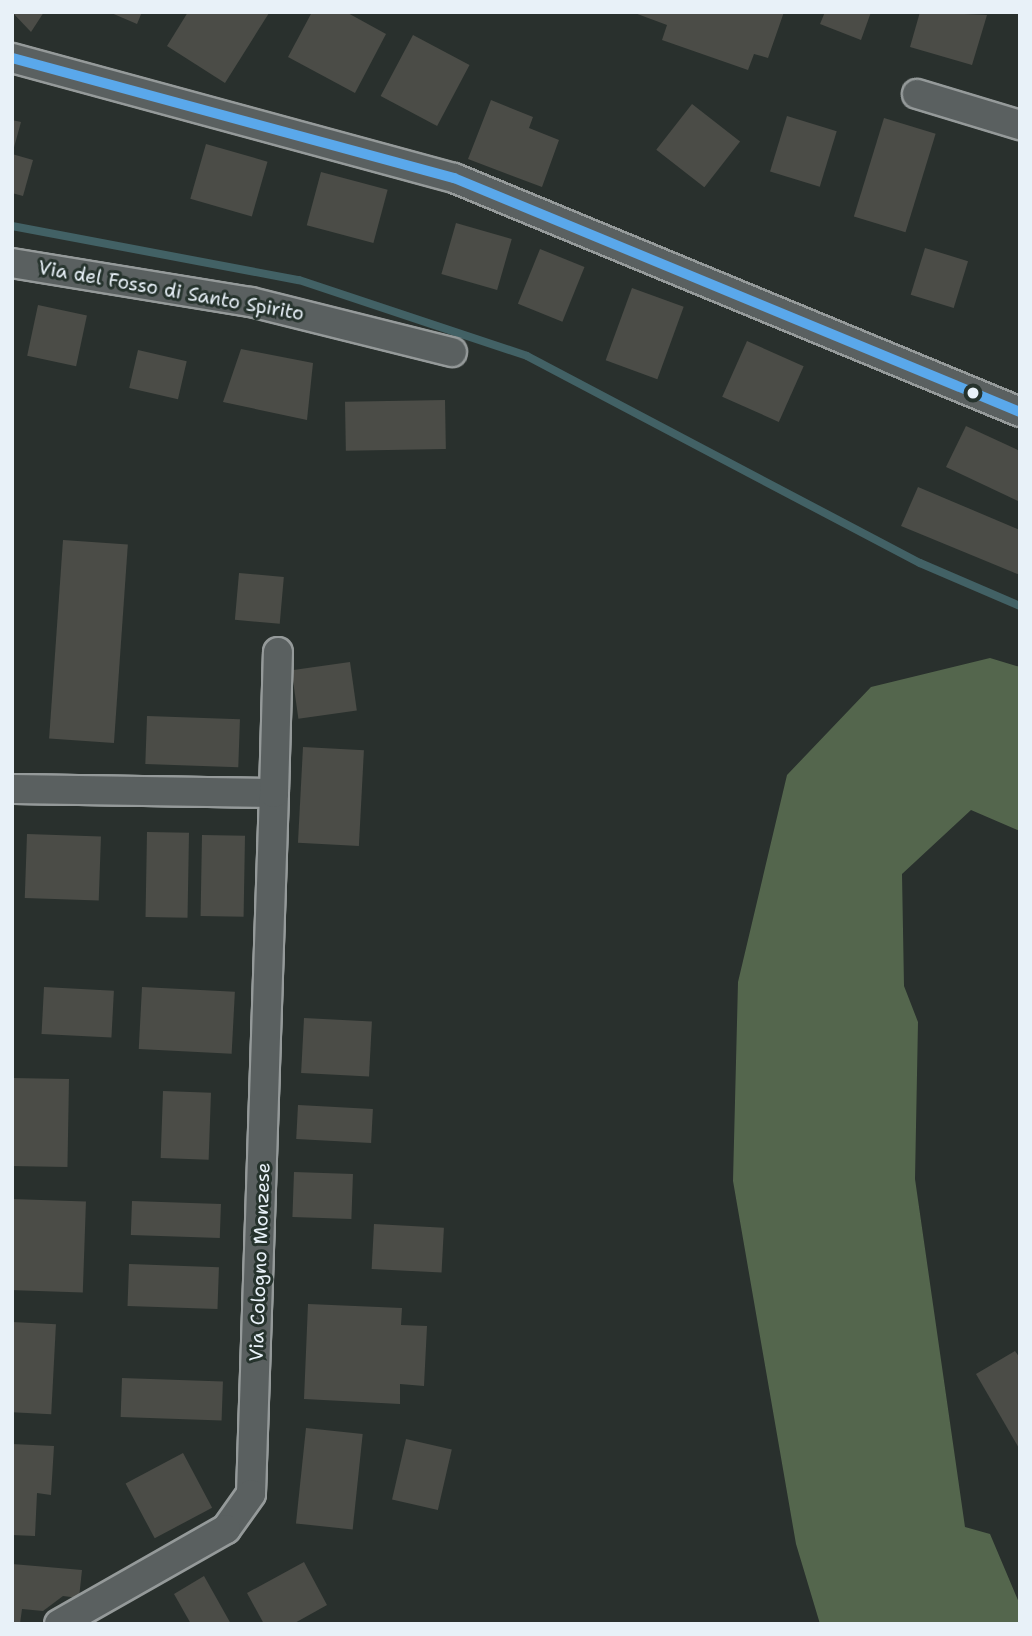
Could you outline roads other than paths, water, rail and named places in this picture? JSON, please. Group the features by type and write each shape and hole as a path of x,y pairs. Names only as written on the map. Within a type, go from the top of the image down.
{"street":[{"path":"12,58 454,178 1020,412"},
{"path":"917,94 1020,125"},
{"name":"Via del Fosso di Santo Spirito","path":"12,263 251,302 452,352"},
{"name":"Via Cologno Monzese","path":"58,1624 226,1529 251,1494 278,652"},
{"path":"12,789 274,793"}],"waterway":[{"path":"12,226 299,280 527,356 920,563 1020,606"}]}
